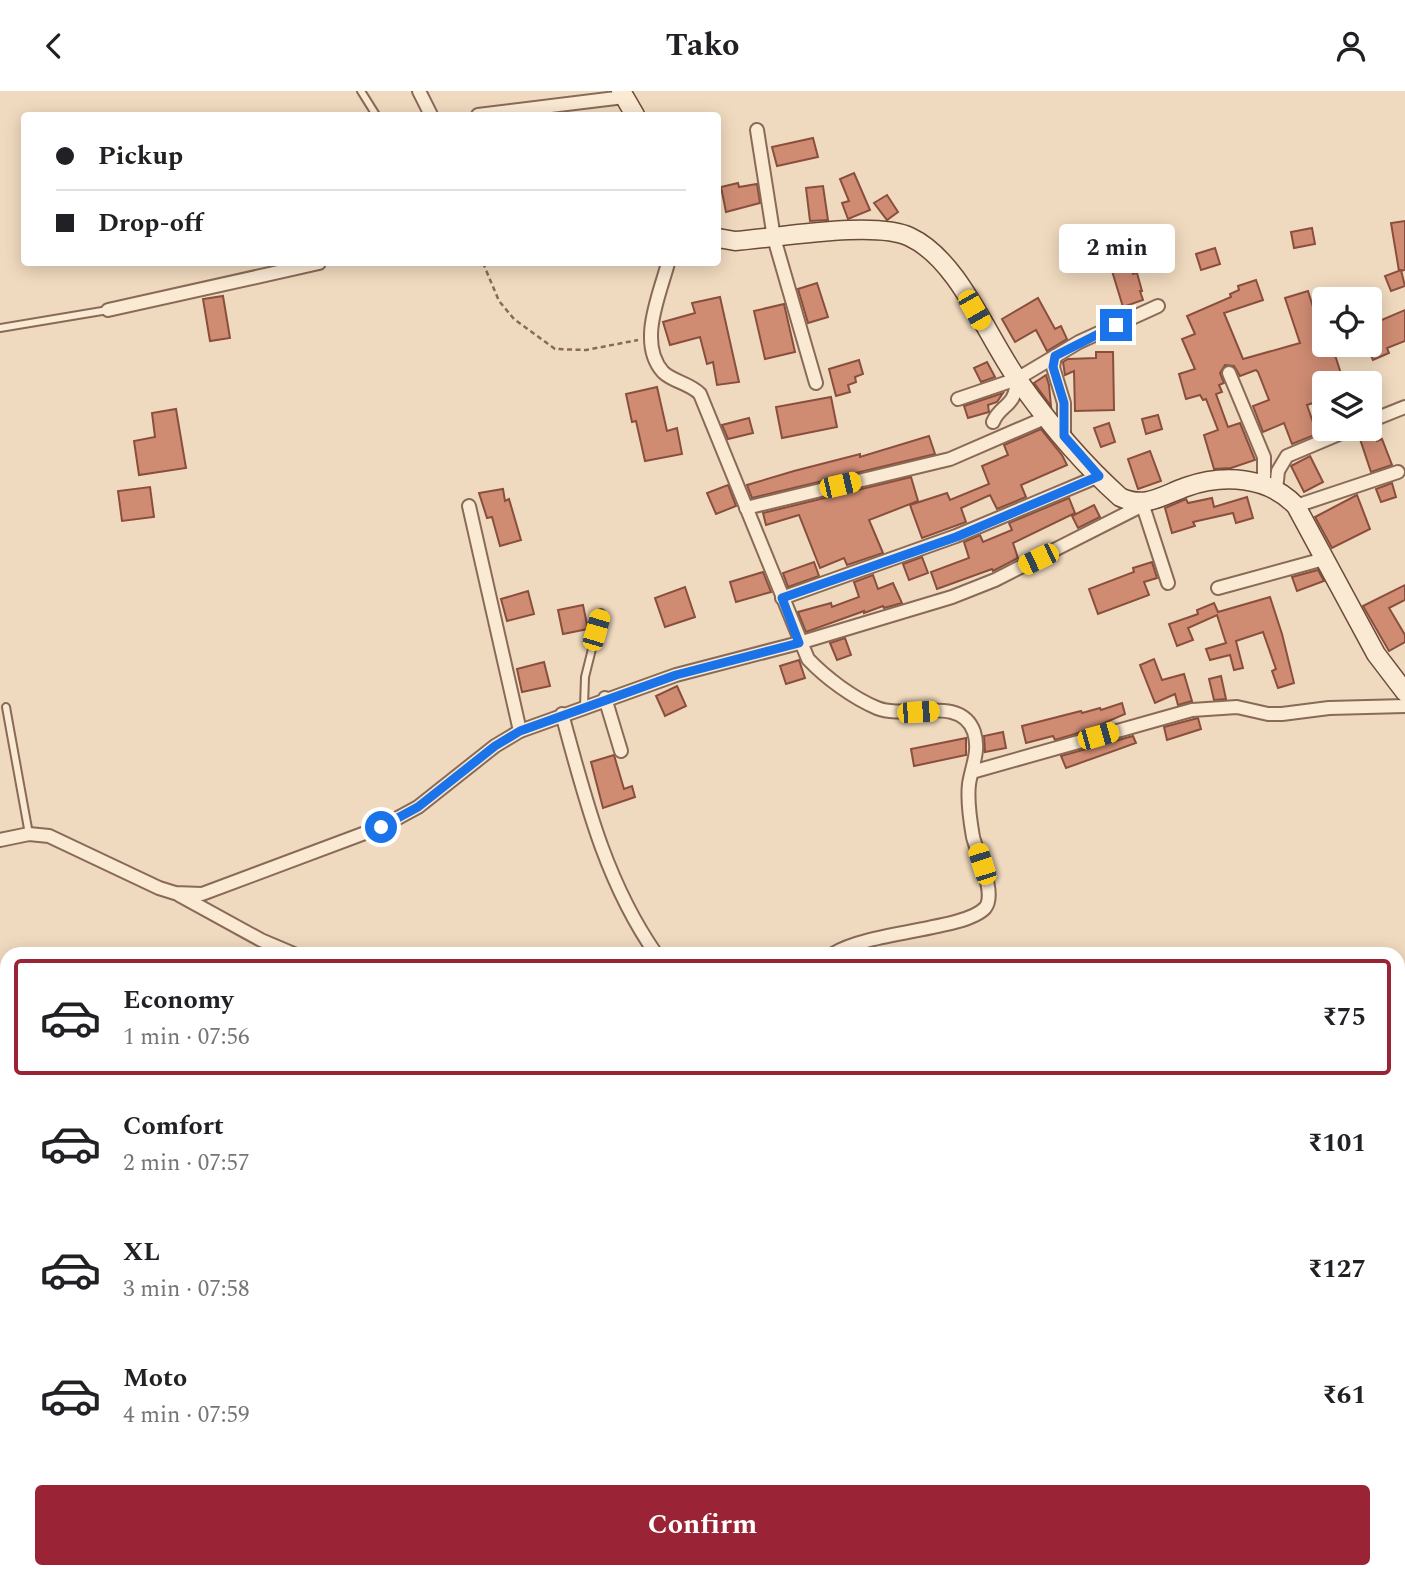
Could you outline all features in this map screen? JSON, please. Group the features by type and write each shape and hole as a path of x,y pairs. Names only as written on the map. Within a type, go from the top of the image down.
{"street":[{"path":"419,91 430,112"},
{"path":"499,112 622,94 633,112"},
{"path":"757,131 774,238 816,383"},
{"path":"721,234 735,241 866,229 910,236 950,270 1017,379 1047,417 1120,496 1132,503 1145,504"},
{"path":"108,310 306,266"},
{"path":"667,266 651,327 656,359 664,373 693,386 700,394 799,643 808,659 818,669 878,708 901,713 951,711 965,718 973,730 978,748 968,805 974,839 988,886 989,897 985,908 969,917 868,938 844,947"},
{"path":"958,399 1017,379 1095,334 1158,306"},
{"path":"1055,356 1053,367 1064,403 1064,436"},
{"path":"1229,373 1264,457 1270,486"},
{"path":"993,422 996,415 1009,406 1013,399 1017,379"},
{"path":"1382,416 1405,407"},
{"path":"746,508 950,459 1047,417"},
{"path":"1270,486 1287,456 1322,441"},
{"path":"1296,506 1398,472"},
{"path":"782,598 956,537 1099,476"},
{"path":"175,893 202,894 221,888 306,853 381,827 418,807 495,746 520,731 562,714 676,675 895,615 995,580 1145,504 1187,486 1206,482 1247,480 1270,486 1296,506 1376,654 1405,692"},
{"path":"1145,504 1168,583"},
{"path":"469,506 520,731"},
{"path":"1218,587 1324,559"},
{"path":"605,698 621,751"},
{"path":"972,772 1192,710 1237,707 1268,714 1282,714 1329,708 1405,706"},
{"path":"562,714 597,842 636,926 651,947"},
{"path":"0,840 29,834 49,836 175,893 278,947"}],"lane":[{"path":"361,91 374,112"},
{"path":"0,328 108,310"},
{"path":"584,706 584,677 601,613"},
{"path":"6,707 29,834"}],"path":[{"path":"484,266 499,301 514,319 555,349 586,350 652,337"}],"building":[{"path":"813,138 818,157 777,166 772,147"},
{"path":"854,173 870,210 848,219 842,203 849,201 840,179"},
{"path":"738,183 739,187 757,184 760,203 726,212 721,187"},
{"path":"823,186 828,220 810,221 806,188"},
{"path":"887,195 898,212 887,220 874,203"},
{"path":"1405,221 1405,270 1399,271 1391,223"},
{"path":"1312,228 1315,244 1294,248 1291,232"},
{"path":"1215,248 1220,264 1201,270 1196,254"},
{"path":"1119,257 1121,266 1129,264 1133,274 1137,273 1143,300 1123,307 1109,261"},
{"path":"1401,270 1405,286 1391,291 1385,276"},
{"path":"1256,280 1263,300 1224,313 1243,359 1300,343 1285,298 1308,291 1312,304 1312,357 1336,357 1340,371 1312,371 1312,403 1307,405 1312,420 1312,436 1292,444 1284,423 1263,432 1253,406 1269,400 1258,372 1256,370 1240,376 1234,366 1225,365 1220,373 1224,383 1219,385 1222,392 1216,394 1228,427 1240,423 1255,460 1231,468 1214,469 1204,435 1218,430 1206,399 1203,400 1200,395 1186,399 1179,374 1195,369 1182,339 1195,334 1187,316 1231,297 1230,294 1239,290 1238,286"},
{"path":"817,283 828,317 808,323 798,289"},
{"path":"223,296 230,338 210,341 203,299"},
{"path":"720,297 739,382 717,385 713,362 707,364 700,337 670,345 663,322 695,313 692,303"},
{"path":"1038,298 1055,329 1061,326 1067,339 1047,351 1036,330 1015,342 1002,319"},
{"path":"784,304 795,352 765,359 754,311"},
{"path":"1405,310 1405,341 1387,348 1389,353 1382,356 1382,320"},
{"path":"1096,352 1113,352 1114,410 1075,411 1074,371 1065,375 1063,362 1068,359 1096,358"},
{"path":"859,360 863,374 855,377 856,382 848,385 850,392 836,396 829,369"},
{"path":"987,362 995,377 981,382 974,368"},
{"path":"1046,375 1049,385 1051,406 1034,383"},
{"path":"657,387 667,431 677,428 682,454 645,461 636,421 632,422 626,394"},
{"path":"1003,393 997,402 988,405 989,412 968,418 964,406"},
{"path":"831,397 837,427 782,438 776,407"},
{"path":"176,409 186,468 139,475 134,441 155,437 152,413"},
{"path":"1158,415 1162,429 1146,434 1142,419"},
{"path":"749,418 753,433 728,439 722,425"},
{"path":"1109,423 1115,442 1101,447 1094,428"},
{"path":"1041,429 1067,465 1021,485 1026,497 997,509 990,495 961,508 966,522 922,538 910,505 947,493 950,500 989,484 982,466 1008,455 1004,445"},
{"path":"929,436 935,454 752,498 747,485 860,454 860,457"},
{"path":"1382,439 1392,465 1371,472 1361,441"},
{"path":"1150,451 1161,481 1138,489 1128,459"},
{"path":"1310,456 1323,482 1304,492 1291,466"},
{"path":"911,477 918,501 869,520 883,553 847,565 844,558 820,568 799,515 766,525 763,513"},
{"path":"1392,483 1396,497 1381,502 1376,489"},
{"path":"728,485 736,506 716,514 707,493"},
{"path":"150,487 154,517 122,521 118,491"},
{"path":"503,489 505,501 509,499 521,540 500,546 492,517 487,518 479,493"},
{"path":"1357,495 1370,529 1332,548 1315,517"},
{"path":"1247,497 1253,518 1236,523 1233,513 1193,522 1195,526 1172,533 1165,508 1186,499 1188,503 1212,498 1214,507"},
{"path":"1069,498 1075,513 1013,543 1018,558 993,571 992,569 937,589 931,572 969,558 964,542 980,535 983,542 1012,530 1009,523"},
{"path":"1094,505 1100,517 1078,528 1072,516"},
{"path":"922,557 928,573 909,580 903,564"},
{"path":"814,562 819,576 788,587 783,573"},
{"path":"1152,562 1157,578 1144,582 1149,595 1098,614 1089,589 1134,572 1133,568"},
{"path":"1318,570 1324,581 1297,591 1292,577"},
{"path":"763,572 771,592 736,602 730,582"},
{"path":"873,575 878,589 893,583 902,603 864,611 806,632 798,612 831,603 832,607 859,597 854,582"},
{"path":"1405,585 1405,600 1389,608 1405,635 1405,642 1389,651 1363,606"},
{"path":"685,587 695,617 665,627 655,598"},
{"path":"528,591 534,614 507,621 501,599"},
{"path":"1270,597 1294,683 1278,688 1272,671 1276,669 1263,632 1236,641 1243,668 1234,670 1230,655 1210,660 1206,649 1226,643 1217,615 1188,628 1193,640 1177,646 1169,624 1198,614 1197,610 1214,603 1218,612"},
{"path":"583,605 588,629 563,634 558,610"},
{"path":"845,638 851,655 837,660 830,643"},
{"path":"1154,659 1162,680 1184,674 1192,701 1178,705 1175,694 1155,703 1140,665"},
{"path":"799,660 805,678 786,684 780,666"},
{"path":"544,662 550,686 522,692 517,669"},
{"path":"1221,676 1226,699 1214,700 1209,679"},
{"path":"677,686 686,706 665,716 656,696"},
{"path":"1122,703 1125,714 1088,730 1055,740 1053,736 1026,743 1022,726 1081,711 1101,710"},
{"path":"1198,718 1201,729 1167,740 1164,727"},
{"path":"1003,732 1006,748 985,752 984,736"},
{"path":"1133,736 1136,743 1066,768 1061,756"},
{"path":"966,738 966,755 914,766 911,749"},
{"path":"614,755 624,789 632,786 635,797 603,808 591,762"}],"route":[{"path":"381,827 418,807 495,746 520,731 676,675 799,643 782,598 956,537 1099,476 1064,436 1064,403 1053,367 1055,356 1116,325"}]}
